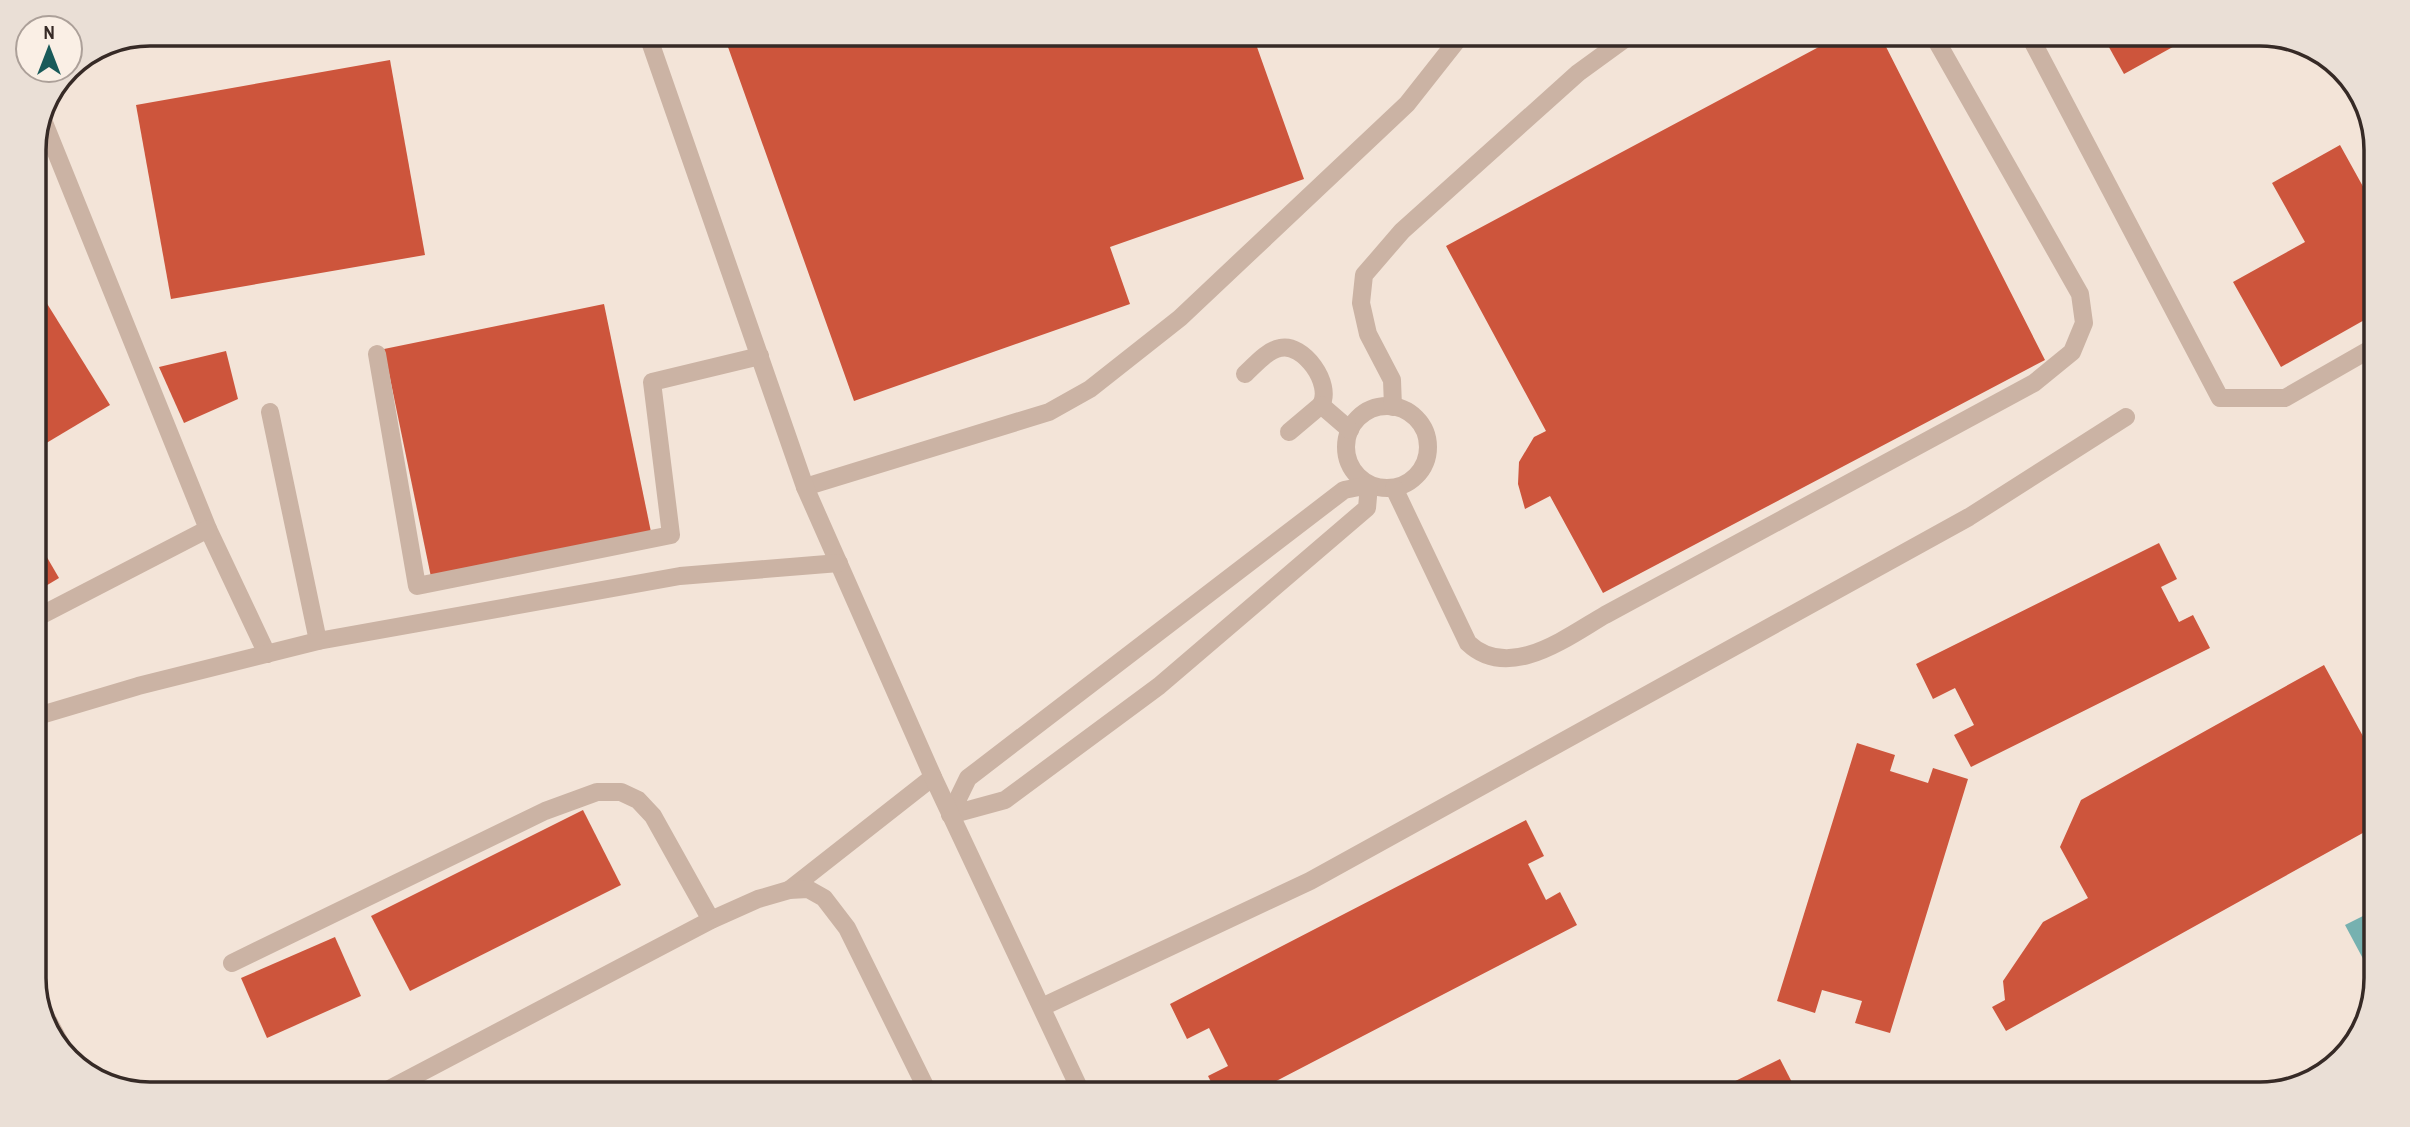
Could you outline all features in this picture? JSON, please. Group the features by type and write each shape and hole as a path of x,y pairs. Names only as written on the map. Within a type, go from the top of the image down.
{"street":[{"path":"652,46 805,487 950,815 1076,1082"},
{"path":"805,487 1049,412 1090,389 1180,318 1407,104 1453,46"},
{"path":"1393,407 1392,380 1368,334 1361,303 1364,275 1402,231 1578,73 1615,46"},
{"path":"1394,488 1468,643 1479,654 1502,658 1539,653 2034,383 2072,352 2084,323 2080,294 1939,46"},
{"path":"2035,46 2220,398 2285,398 2364,353"},
{"path":"48,131 208,529 267,654"},
{"path":"1245,374 1271,351 1282,347 1294,350 1317,370 1325,394 1321,405 1289,432"},
{"path":"377,355 417,586 671,535 652,382 760,356"},
{"path":"1321,405 1350,430"},
{"path":"950,815 968,778 1345,490 1369,485 1394,488 1404,485 1420,472 1426,461 1429,445 1420,423 1412,414 1393,407 1369,410 1359,417 1350,430 1346,446 1348,461 1354,472 1369,485"},
{"path":"270,411 318,641"},
{"path":"1042,1007 1310,881 1969,517 2126,417"},
{"path":"950,815 1005,800 1158,686 1367,508 1369,485"},
{"path":"46,612 208,529"},
{"path":"46,713 138,686 318,641 680,576 839,563"},
{"path":"789,890 933,777"},
{"path":"232,963 545,811 597,792 621,792 638,800 653,816 711,920"},
{"path":"403,1082 711,920 758,899 789,890 808,888 824,898 840,918 923,1082"}],"water":[{"path":"2364,916 2364,961 2345,925"}],"building":[{"path":"728,46 1257,46 1304,179 1110,247 1130,304 854,401"},
{"path":"1821,46 1886,46 2045,360 1603,593 1550,496 1525,509 1518,484 1519,462 1534,437 1546,431 1446,246"},
{"path":"2108,46 2175,46 2124,74"},
{"path":"390,60 425,255 171,299 136,105"},
{"path":"2340,145 2364,188 2364,320 2281,367 2233,282 2305,242 2272,183"},
{"path":"46,302 110,405 46,443"},
{"path":"604,304 651,532 431,577 384,349"},
{"path":"226,351 238,399 184,423 159,367"},
{"path":"2159,543 2177,579 2161,587 2179,622 2193,615 2210,648 1971,767 1954,735 1974,725 1955,688 1933,699 1916,664"},
{"path":"46,556 59,578 46,586"},
{"path":"2324,665 2364,738 2364,832 2006,1031 1992,1007 2005,1000 2003,981 2043,922 2088,898 2060,847 2081,800"},
{"path":"1857,743 1895,755 1890,771 1928,783 1933,768 1968,779 1890,1033 1855,1023 1862,1001 1822,990 1815,1013 1777,1001"},
{"path":"583,810 621,885 410,991 371,916"},
{"path":"1526,820 1544,856 1528,864 1546,900 1560,892 1577,925 1274,1082 1211,1082 1208,1076 1228,1066 1209,1028 1187,1039 1170,1004"},
{"path":"335,937 361,996 267,1038 241,978"},
{"path":"1780,1059 1792,1082 1733,1082"}]}
